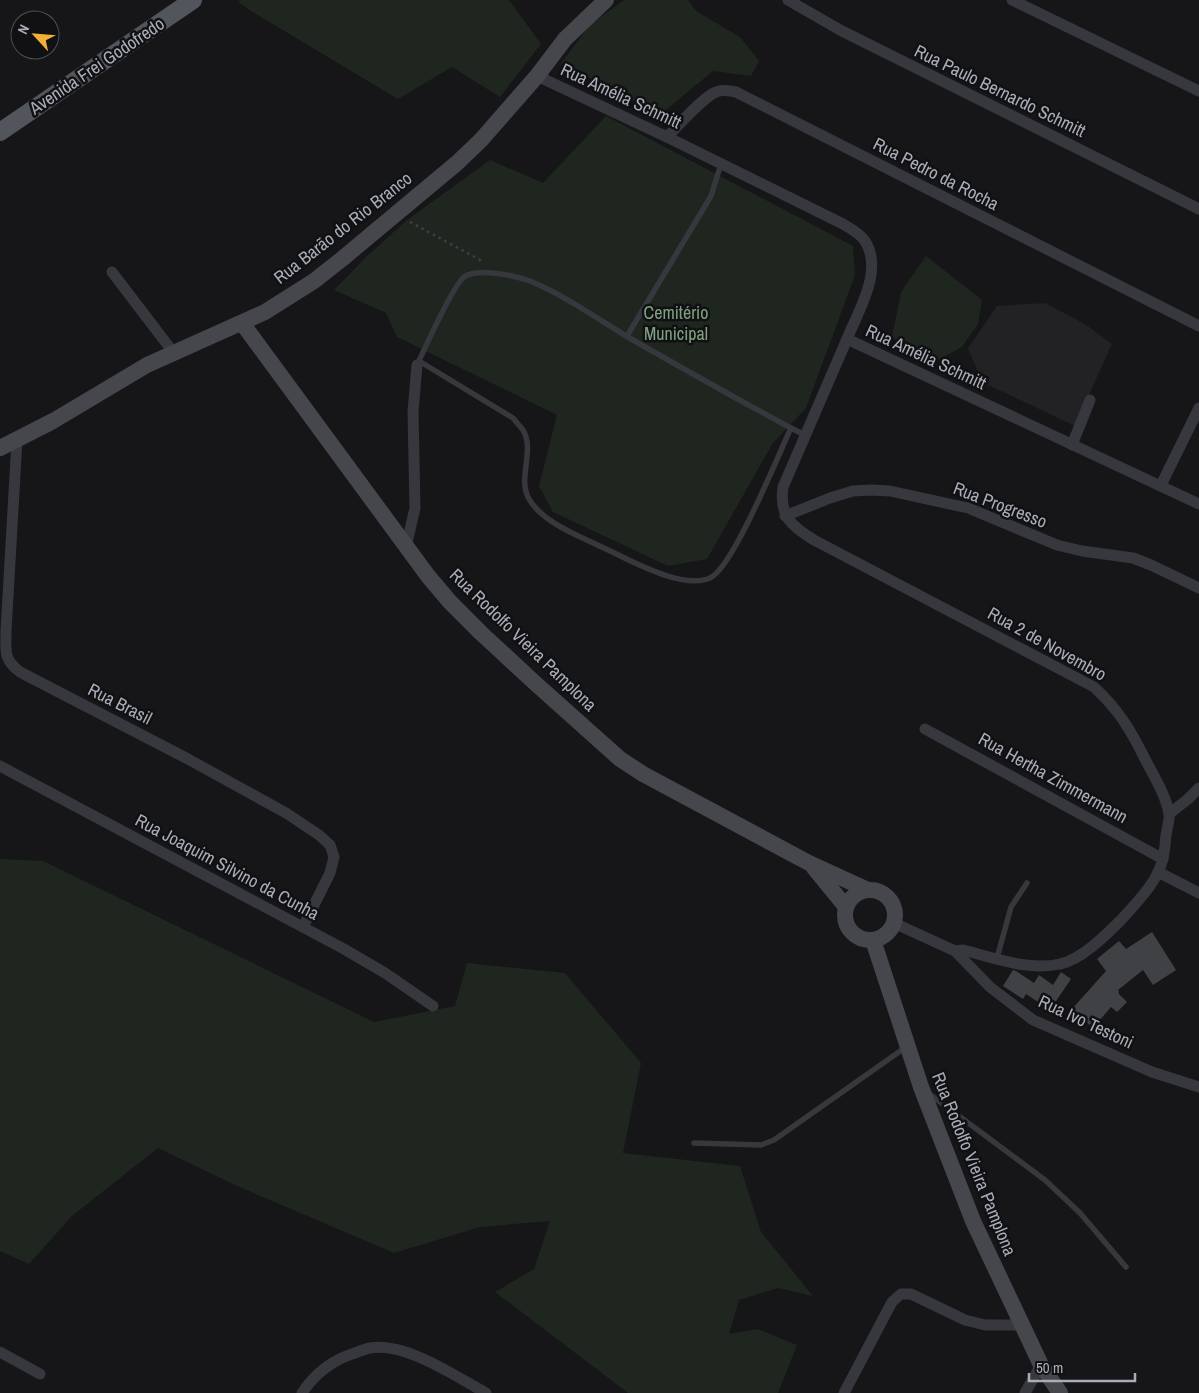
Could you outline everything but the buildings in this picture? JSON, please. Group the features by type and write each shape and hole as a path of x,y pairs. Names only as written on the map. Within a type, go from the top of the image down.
{"main road":[{"name":"Avenida Frei Godofredo","path":"0,132 193,0"}],"street":[{"name":"Rua Barão do Rio Branco","path":"0,448 53,421 147,365 242,323 279,304 314,281 475,146 537,76 565,39 606,0"},
{"name":"Rua Paulo Bernardo Schmitt","path":"788,0 840,30 1199,209"},
{"path":"1012,0 1199,91"},
{"name":"Rua Amélia Schmitt","path":"537,76 667,137 856,232 865,241 872,268 869,285 847,339 1199,504"},
{"name":"Rua Pedro da Rocha","path":"667,137 708,97 716,92 726,90 736,92 1199,326"},
{"path":"112,272 174,352"},
{"name":"Rua Rodolfo Vieira Pamplona","path":"242,323 406,548 450,602 481,633 620,759 643,774 809,863 868,890"},
{"path":"785,516 782,498 783,487 847,339"},
{"path":"406,548 415,508 412,412 418,363"},
{"path":"1072,445 1090,400"},
{"path":"1161,485 1199,408"},
{"name":"Rua Brasil","path":"17,440 6,631 6,654 10,665 270,804 319,835 330,845 334,857 330,873 302,927"},
{"name":"Rua Progresso","path":"785,516 853,491 890,491 968,508 1057,545 1082,551 1133,558 1151,564 1199,588"},
{"name":"Rua 2 de Novembro","path":"785,516 801,532 814,540 1094,687 1107,698 1127,724 1162,792 1169,814 1163,859 1158,872 1130,910 1097,942 1081,954 1062,964 1042,966 1024,966 963,950 955,951"},
{"name":"Rua Hertha Zimmermann","path":"925,729 1163,859"},
{"name":"Rua Joaquim Silvino da Cunha","path":"0,766 385,973 433,1006"},
{"path":"1169,814 1199,788"},
{"name":"Rua Rodolfo Vieira Pamplona","path":"809,863 846,907"},
{"path":"1158,872 1199,893"},
{"path":"868,890 882,892 895,908 894,923 886,934 873,940 859,937 853,933 846,921 846,907 855,895 868,890"},
{"name":"Rua Ivo Testoni","path":"894,923 955,951 990,987 1033,1020 1152,1072 1199,1087"},
{"name":"Rua Rodolfo Vieira Pamplona","path":"873,940 906,1047 972,1222 1020,1325 1041,1365 1060,1393"},
{"path":"844,1393 892,1302 901,1294 911,1294 965,1320 985,1326 1020,1325"},
{"path":"302,1393 311,1379 338,1358 371,1348 397,1350 429,1361 486,1393"},
{"path":"0,1352 40,1374"},
{"path":"1025,1393 1041,1365"}],"lane":[{"path":"627,336 711,196 721,164"},
{"path":"791,428 736,546 725,565 710,578 694,580 674,578 651,571 539,514 527,496 525,478 527,450 524,431 513,418 418,363 456,287 465,276 478,273 507,274 530,281 549,290 627,336 805,435"},
{"path":"997,958 1011,907 1027,883"},
{"path":"694,1143 761,1145 774,1140 906,1047"},
{"path":"921,1087 1045,1180 1080,1213 1126,1267"}],"path":[{"path":"395,215 507,274"}],"shaded area":[{"path":"1045,303 1085,324 1112,344 1075,426 982,382 968,348 997,306"}],"green space":[{"path":"241,0 509,0 541,44 500,97 452,67 398,99 251,11 238,2"},
{"path":"624,0 688,0 696,11 740,37 759,61 751,76 713,71 660,115 561,63 590,25"},
{"name":"Cemitério Municipal","path":"606,116 853,246 855,275 806,408 773,443 707,559 668,566 553,512 539,486 557,415 397,337 386,313 334,290 367,256 407,220 490,160 543,183"},
{"path":"926,256 982,300 978,324 962,347 932,363 892,337 901,292"},
{"path":"0,859 43,861 374,1022 455,1006 467,963 565,973 641,1063 623,1153 740,1166 761,1232 813,1296 778,1288 739,1300 729,1334 758,1329 797,1345 778,1393 628,1393 495,1292 534,1269 550,1221 480,1227 394,1253 235,1185 158,1148 72,1216 29,1264 0,1251"}]}
